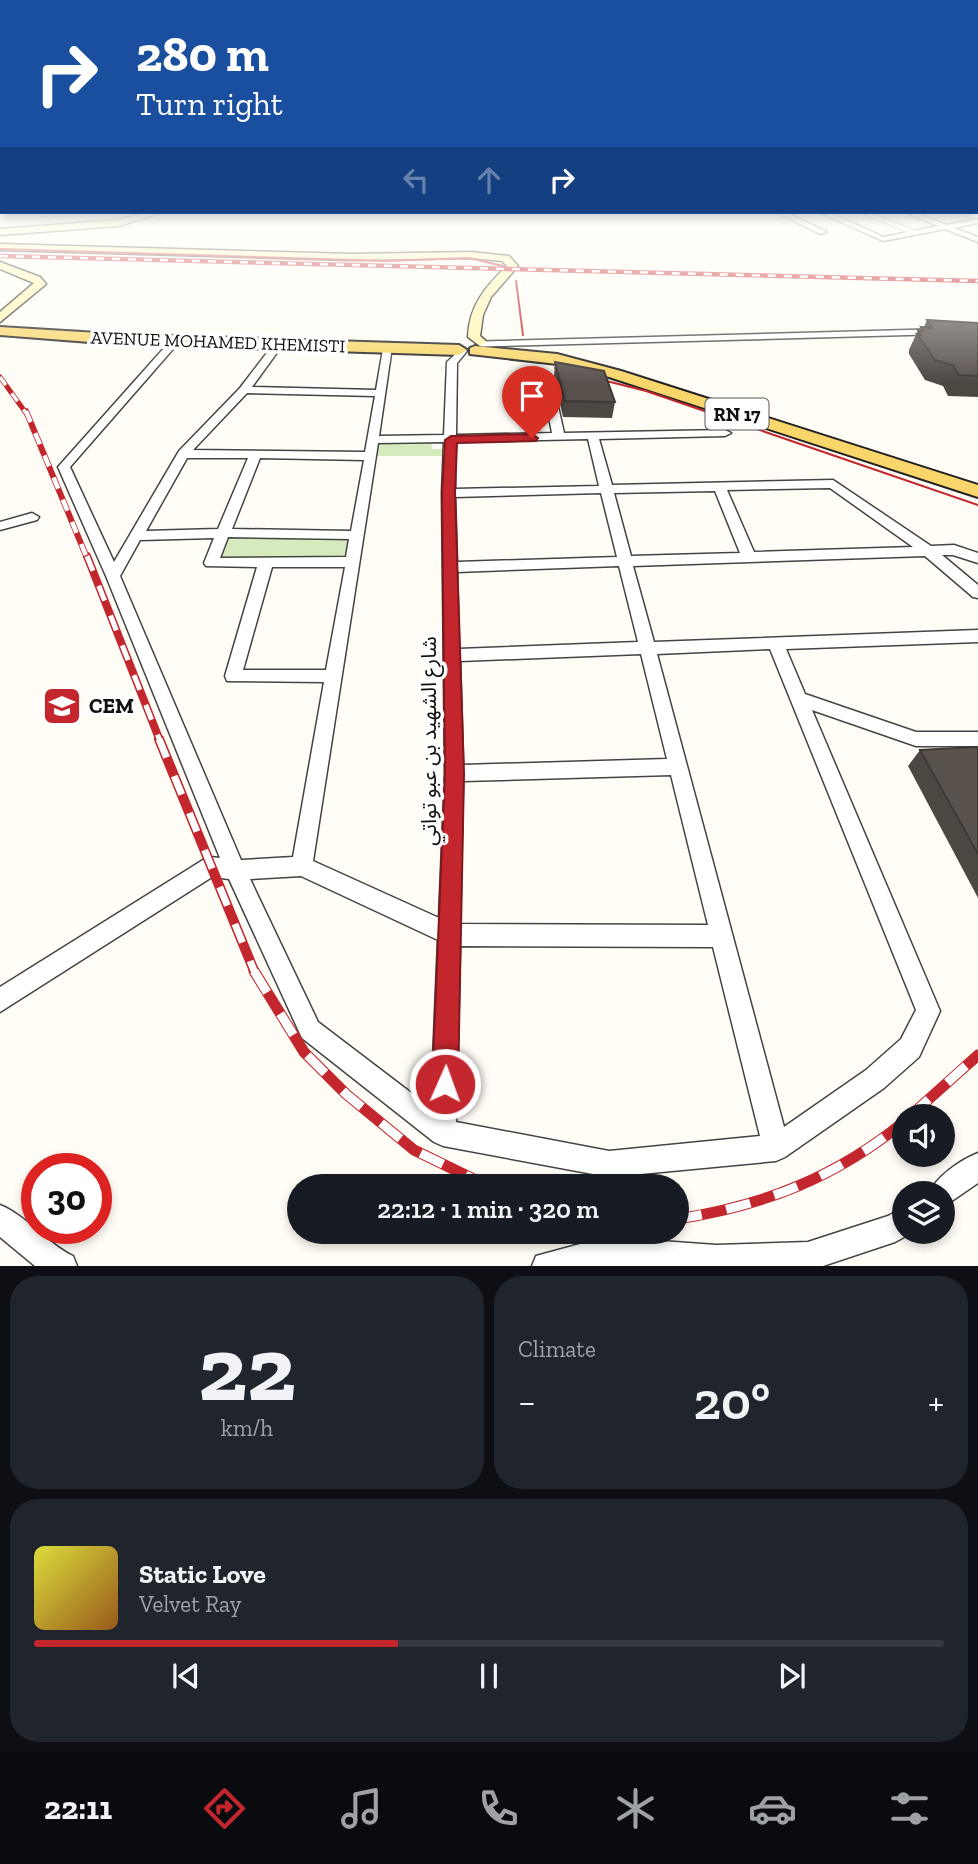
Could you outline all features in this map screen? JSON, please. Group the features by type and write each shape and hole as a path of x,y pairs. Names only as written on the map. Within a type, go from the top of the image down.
{"main road":[{"name":"AVENUE MOHAMED KHEMISTI","path":"0,331 388,349 472,345"},
{"name":"RN 17","path":"472,345 557,359 615,374 978,491"}],"street":[{"path":"0,265 36,279 40,284 0,318"},
{"path":"472,345 477,311 489,288 512,265"},
{"path":"175,341 64,467 113,576 235,870 310,1030 443,1133 609,1164 776,1147 813,1124 910,1048 928,1011 776,644"},
{"path":"113,576 183,454 244,390 279,343"},
{"name":"شارع الشهيد بن عبو تواتي","path":"443,1133 454,773 448,493 452,362 472,345"},
{"path":"302,866 388,349"},
{"path":"546,375 559,438"},
{"path":"244,390 380,393"},
{"path":"183,454 255,455 451,440 725,433"},
{"path":"593,437 776,1147"},
{"path":"255,455 211,563 351,562"},
{"path":"448,493 832,484 928,551 978,593"},
{"path":"719,486 749,557"},
{"path":"0,526 32,517"},
{"path":"134,536 221,533 356,535"},
{"path":"450,567 954,550 978,558"},
{"path":"266,562 233,676 334,676"},
{"path":"452,655 978,636"},
{"path":"798,698 916,740 978,739"},
{"path":"454,773 679,767"},
{"path":"0,1000 210,867 235,870 302,866 451,934 722,936"},
{"path":"955,1184 978,1166"},
{"path":"0,1219 52,1263"},
{"path":"547,1265 606,1251 716,1259 808,1256 892,1229"}],"lane":[{"path":"472,345 929,331"}],"green space":[{"path":"372,440 431,440 432,449 451,449 451,456 370,456"},
{"path":"221,533 356,535 351,562 211,563"}],"building":[{"path":"927,320 978,323 978,376 959,375 953,365 935,360 917,334 921,335 918,330 924,331 921,327 932,328"},
{"path":"555,362 604,371 615,402 565,401"},
{"path":"978,747 978,854 920,750"}],"tram line":[{"path":"499,265 503,266"},
{"path":"516,281 523,335"},
{"path":"555,368 646,391 978,505"}],"railway":[{"path":"355,265 978,281"},
{"path":"0,377 26,413"},
{"path":"26,411 87,558"},
{"path":"87,556 160,741"},
{"path":"159,739 255,972"},
{"path":"255,972 304,1052 346,1094 414,1150 463,1174"},
{"path":"923,1104 978,1055"},
{"path":"689,1217 739,1206 798,1186 853,1158 892,1131"}],"place":[{"name":"CEM","path":"62,706"}],"route":[{"path":"445,1084 454,773 448,493 451,440 532,438"}]}
